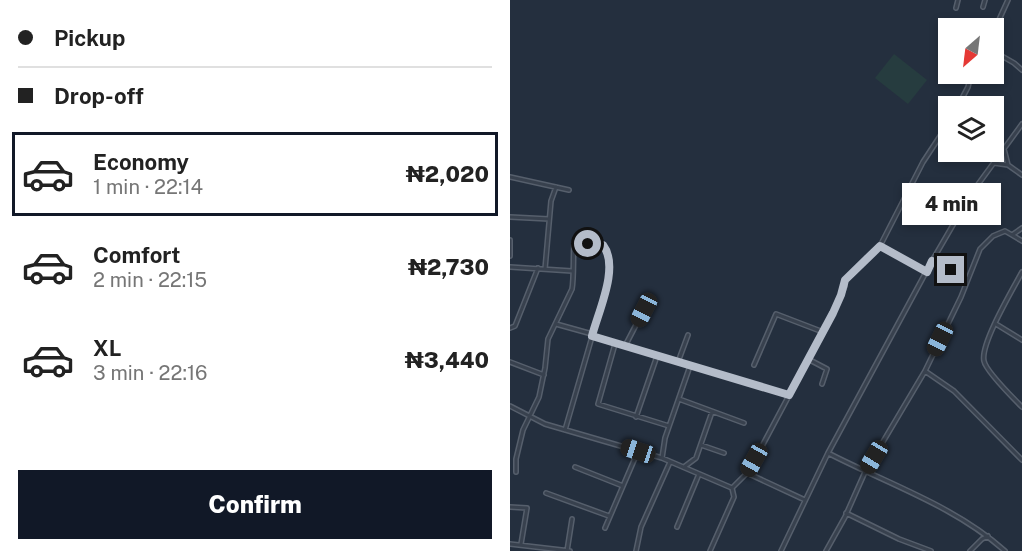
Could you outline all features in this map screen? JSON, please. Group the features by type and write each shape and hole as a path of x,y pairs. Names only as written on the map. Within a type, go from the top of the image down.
{"street":[{"path":"956,8 958,0"},
{"path":"983,7 985,0"},
{"path":"1000,18 1008,0"},
{"path":"1004,58 1022,69"},
{"path":"1008,165 1004,148 1022,124"},
{"path":"732,488 747,473 823,332 841,295 845,280 880,246 922,162 938,139"},
{"path":"781,551 828,453 890,336 971,194 994,163 1008,165 1022,175"},
{"path":"510,177 569,190"},
{"path":"545,269 551,201 556,186"},
{"path":"510,217 549,219"},
{"path":"1012,235 1022,228"},
{"path":"827,551 865,472 925,371 962,297 980,249 987,241 1005,231 1022,241"},
{"path":"510,240 510,256"},
{"path":"516,472 517,452 523,430 539,397 548,339 572,290 574,244 603,245 608,252 610,265 606,285 565,430"},
{"path":"880,246 927,272"},
{"path":"932,261 967,279"},
{"path":"510,267 572,271"},
{"path":"510,328 515,326 538,268"},
{"path":"1022,272 985,345 984,362 1022,407"},
{"path":"1016,283 1022,287"},
{"path":"625,346 650,298"},
{"path":"754,365 776,314 823,332"},
{"path":"995,323 1022,340"},
{"path":"556,324 615,344 789,395"},
{"path":"678,362 688,335"},
{"path":"615,344 597,400 598,404 669,426"},
{"path":"636,417 657,356"},
{"path":"808,359 827,369 822,384"},
{"path":"510,362 544,375"},
{"path":"662,458 665,438 690,366"},
{"path":"925,371 954,392 1022,460"},
{"path":"679,399 744,423"},
{"path":"510,406 529,417 565,430 662,458 732,488"},
{"path":"684,467 696,458 712,412"},
{"path":"700,445 724,453"},
{"path":"605,528 638,451"},
{"path":"828,453 931,502 988,536 1005,551"},
{"path":"636,551 641,527 670,462"},
{"path":"575,466 622,486"},
{"path":"747,473 805,500"},
{"path":"677,527 699,474"},
{"path":"710,551 734,497 732,488"},
{"path":"546,493 609,516"},
{"path":"510,507 528,508 521,544"},
{"path":"846,513 931,551"},
{"path":"510,544 568,551 572,519"},
{"path":"970,551 982,538 988,536"},
{"path":"530,551 532,545"}],"green space":[{"path":"894,54 927,80 908,104 875,78"}],"route":[{"path":"588,244 603,245 608,252 610,265 602,304 592,336 789,395 833,313 845,286 845,280 880,246 911,261 927,272 932,261 951,270"}]}
